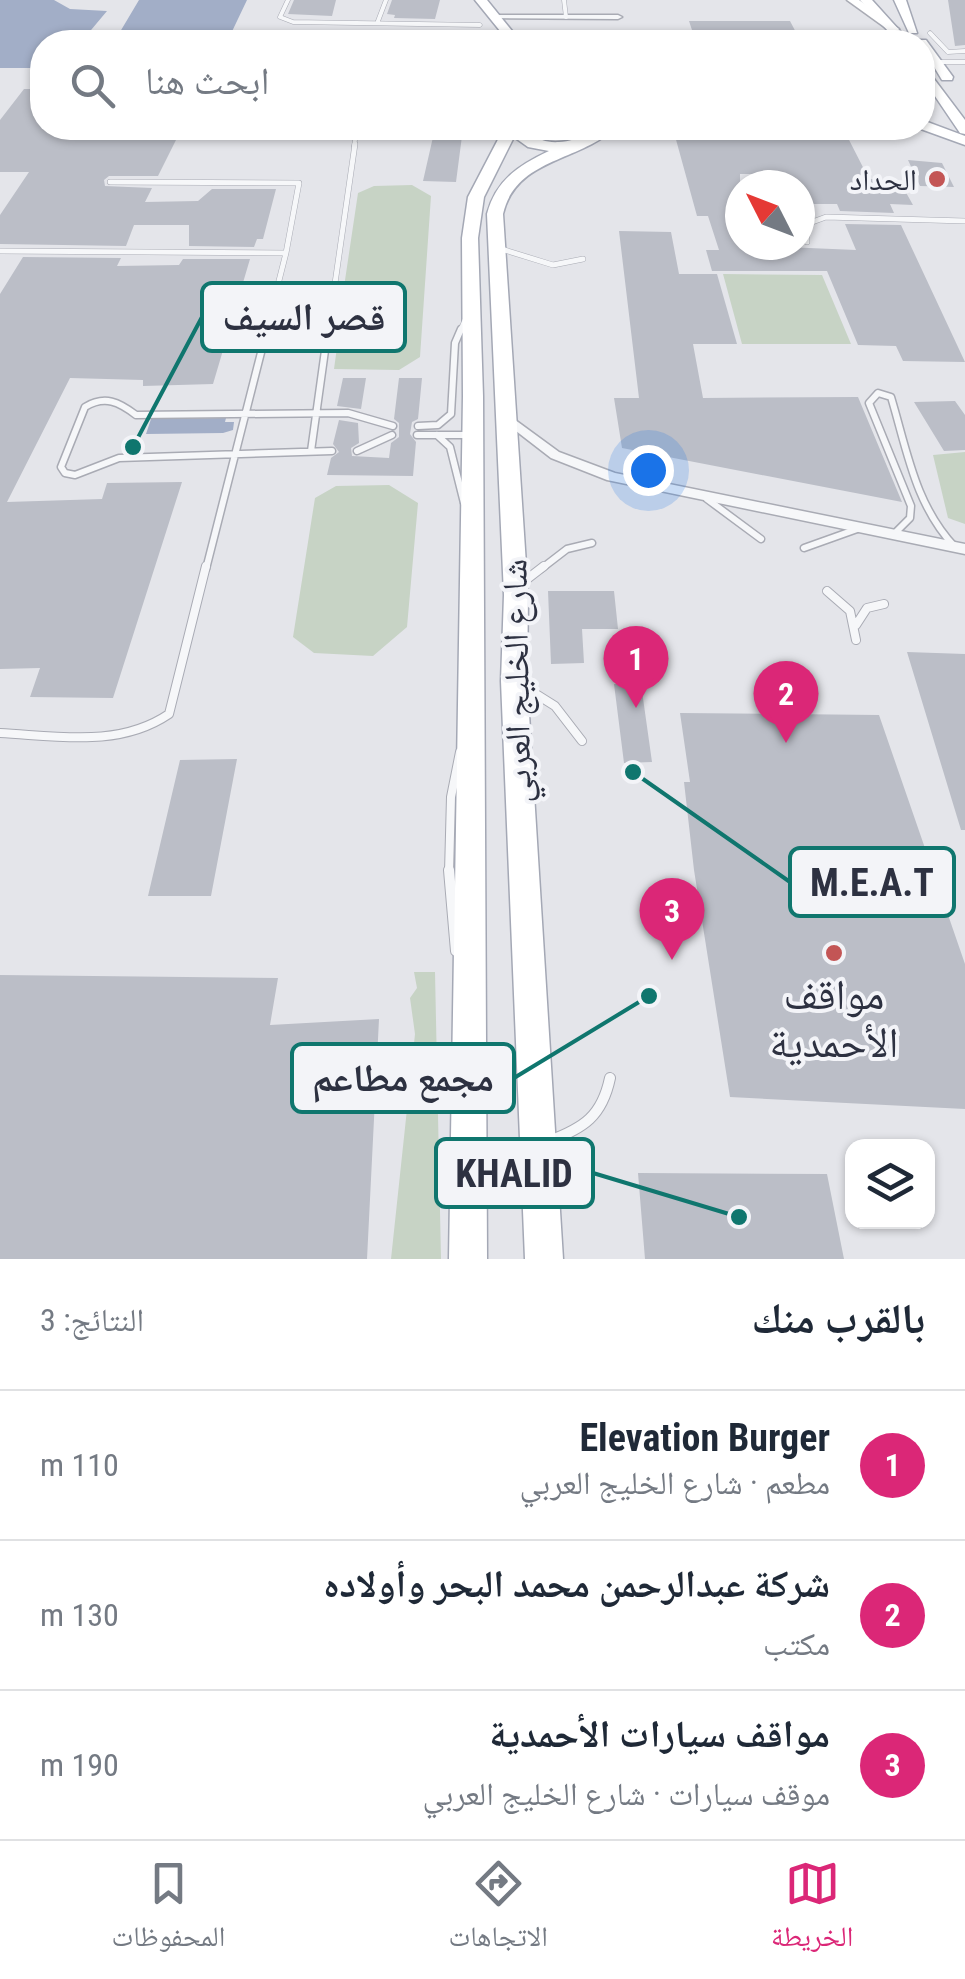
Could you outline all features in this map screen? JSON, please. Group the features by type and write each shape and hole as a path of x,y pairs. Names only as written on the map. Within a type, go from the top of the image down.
{"main road":[{"path":"481,0 504,30"},
{"path":"852,0 894,29"},
{"path":"866,0 894,29"},
{"path":"885,0 913,30"},
{"path":"900,0 913,30"},
{"path":"466,5 483,28"},
{"path":"935,70 951,86 961,119"},
{"path":"935,97 951,86"},
{"path":"935,108 961,119"},
{"path":"935,121 961,119"},
{"path":"935,127 965,140"},
{"name":"شارع الخليج العربي","path":"468,1259 473,542 470,238 476,197 505,140"},
{"path":"526,140 574,146"},
{"name":"شارع الخليج العربي","path":"544,1259 514,681 516,596 497,200 507,184 527,168 586,140"}],"street":[{"path":"492,17 618,17"},
{"path":"507,418 539,446 572,463 645,486 960,548"}],"lane":[{"path":"288,0 280,15 289,21 378,21 483,28"},
{"path":"378,21 386,0"},
{"path":"564,0 566,17"},
{"path":"935,45 948,52 965,51"},
{"path":"935,64 965,62"},
{"path":"311,451 355,140"},
{"path":"0,734 128,736 155,727 169,714 247,414 299,183 110,182"},
{"path":"815,220 965,221"},
{"path":"0,252 286,253"},
{"path":"498,259 565,266 583,258"},
{"path":"498,259 527,260"},
{"path":"437,430 453,407 455,343 472,304"},
{"path":"894,535 910,518 911,506 869,403 878,393 892,397 926,510 940,532 960,548"},
{"path":"332,451 119,458 74,475 61,468 85,407 100,399 120,401 136,415 348,414 392,431 358,451"},
{"path":"417,430 473,429"},
{"path":"437,430 452,455 473,542"},
{"path":"707,499 761,539"},
{"path":"804,548 860,528"},
{"path":"516,596 524,579 544,562 567,549 592,543"},
{"path":"828,591 849,607 856,625 856,640"},
{"path":"856,625 867,608 884,604"},
{"path":"514,681 554,706 582,741"},
{"path":"536,1146 584,1128 605,1107 610,1078"}],"green space":[{"path":"412,185 431,196 420,357 399,370 334,369 338,340 357,341 365,288 344,287 358,193 374,186"},
{"path":"723,274 822,275 851,344 742,344"},
{"path":"965,452 965,524 948,518 933,455"},
{"path":"389,485 418,503 407,627 373,656 314,653 293,637 315,498 336,486"},
{"path":"414,972 435,972 441,1259 391,1259 415,1034 410,998 417,988"}],"water":[{"path":"0,0 54,0 70,9 107,11 91,30 30,30 30,68 0,68"},
{"path":"139,0 247,0 233,30 121,30"},
{"path":"226,418 225,422 234,422 233,430 223,433 146,434 151,419"}],"building":[{"path":"294,0 336,0 332,16 288,14"},
{"path":"392,0 440,0 435,19 394,18 395,15 387,14"},
{"path":"948,0 965,0 965,45 955,46"},
{"path":"689,21 790,21 795,30 692,30"},
{"path":"24,89 30,89 30,140 176,140 158,176 109,176 104,180 105,186 152,188 145,202 198,201 212,189 276,189 263,239 257,239 254,247 189,246 189,225 134,225 126,246 0,244 0,215 29,172 0,172 0,120"},
{"path":"432,140 461,140 456,182 423,181"},
{"path":"676,140 849,140 869,179 899,180 913,205 890,204 894,213 840,211 837,204 815,204 815,170 725,170 725,260 815,260 815,248 856,250 845,224 901,225 965,362 903,361 896,346 858,345 827,271 712,271 706,250 719,250 708,216 697,216"},
{"name":"الحداد","path":"908,160 942,163 954,187 920,186"},
{"path":"619,231 671,232 679,274 717,274 737,344 693,344 703,398 858,397 902,502 622,448 614,398 639,398"},
{"path":"23,257 121,258 117,266 179,265 183,259 250,259 213,384 143,386 143,380 70,378 7,502 102,499 107,483 182,482 113,698 30,697 40,668 0,669 0,294"},
{"path":"343,378 366,378 361,409 337,406"},
{"path":"399,378 422,378 418,419 412,422 410,434 416,442 413,476 327,475 331,458 339,452 333,444 339,420 358,423 359,443 351,448 352,456 389,458 391,443 399,437 399,423 394,419"},
{"path":"955,401 965,415 965,450 944,451 914,402"},
{"path":"548,591 614,591 618,629 582,629 584,663 551,664"},
{"path":"907,652 965,654 965,830 961,830"},
{"path":"614,684 641,684 652,762 624,763"},
{"name":"مواقف الأحمدية","path":"680,713 879,715 965,964 965,1109 730,1097 694,870 684,782 690,782"},
{"path":"237,759 211,896 148,896 180,760"},
{"path":"0,975 278,978 270,1025 379,1019 367,1259 0,1259"},
{"path":"638,1173 827,1174 844,1259 645,1259"}],"place":[{"name":"الحداد","path":"937,179"},
{"name":"قصر السيف","path":"133,447"},
{"name":"Elevation Burger","path":"636,708"},
{"name":"شركة عبدالرحمن محمد البحر وأولاده","path":"786,743"},
{"name":"M.E.A.T","path":"633,772"},
{"name":"مواقف الأحمدية","path":"834,953"},
{"name":"مواقف سيارات الأحمدية","path":"672,960"},
{"name":"مجمع مطاعم","path":"649,996"},
{"name":"KHALID","path":"739,1217"}]}
